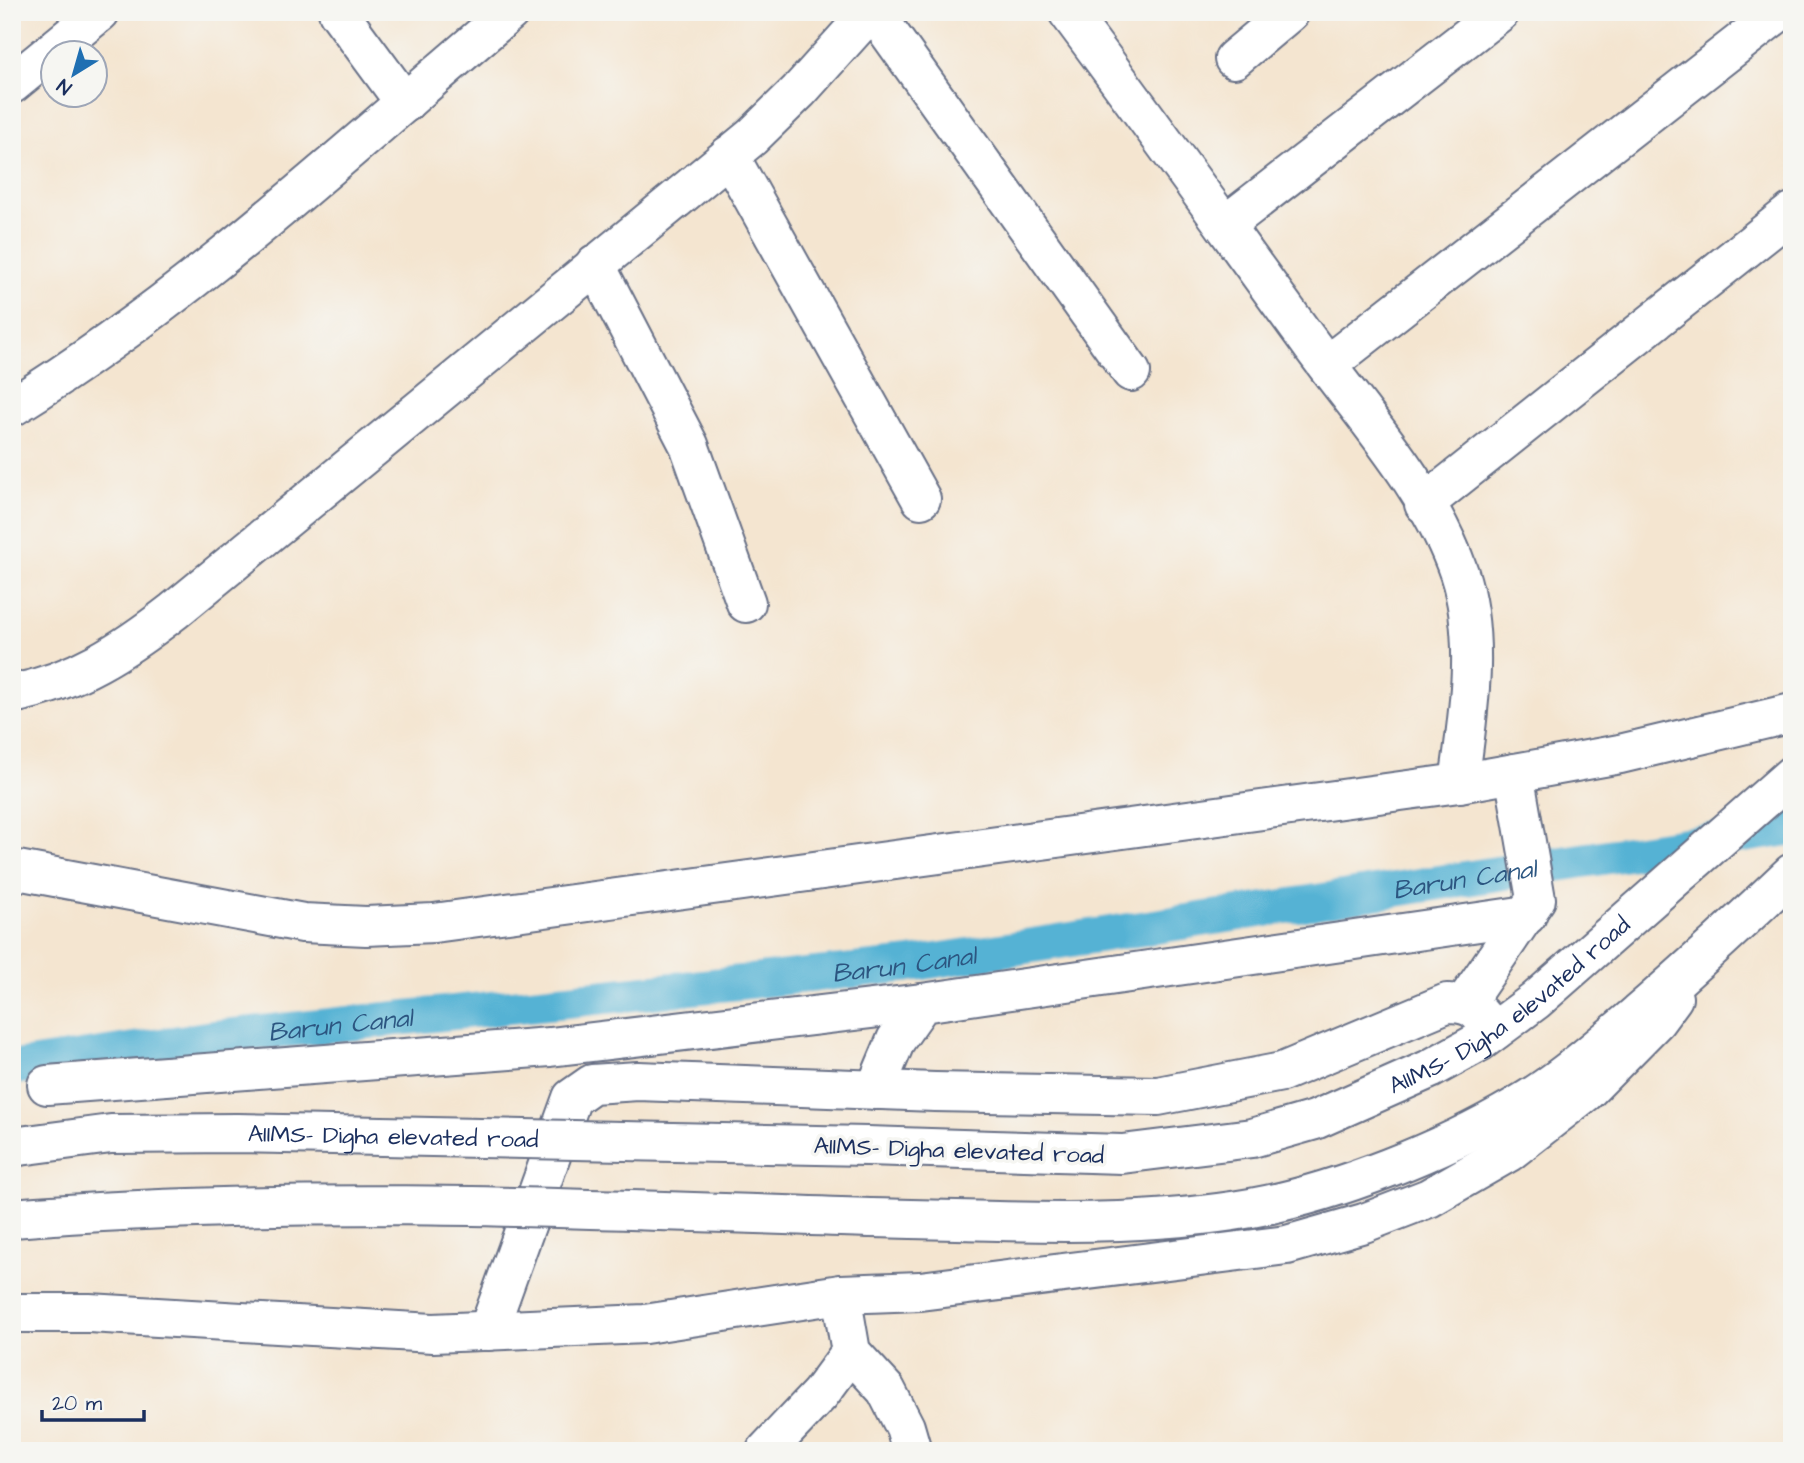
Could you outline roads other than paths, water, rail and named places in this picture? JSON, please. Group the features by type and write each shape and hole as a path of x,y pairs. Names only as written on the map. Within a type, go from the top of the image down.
{"main road":[{"path":"17,70 100,12"},
{"path":"338,12 405,103"},
{"path":"12,407 125,332 268,219 509,12"},
{"path":"12,694 59,683 137,640 729,155 799,91 872,12 1131,372"},
{"path":"1068,12 1225,225 1424,504 1459,573 1468,618 1470,676 1459,783"},
{"path":"1234,59 1290,12"},
{"path":"1225,225 1500,12"},
{"path":"1326,365 1779,12"},
{"path":"729,155 921,499"},
{"path":"1424,504 1792,212"},
{"path":"595,264 689,445 746,603"},
{"path":"12,869 303,923 366,926 434,923 1459,783 1620,754 1792,713"},
{"path":"1465,1003 1532,907 1514,773"},
{"name":"AIIMS- Digha elevated road","path":"12,1147 111,1135 237,1133 1122,1154 1252,1138 1315,1120 1376,1095 1430,1069 1494,1031 1535,1002 1790,777"},
{"path":"12,1218 117,1210 369,1203 870,1218 1116,1221 1252,1208 1374,1174 1518,1106 1583,1059 1708,952 1792,873"},
{"path":"47,1085 550,1047 922,1003 1532,907"},
{"path":"12,1313 89,1313 433,1333 645,1324 841,1294 920,1291 1287,1245 1364,1223 1429,1198 1509,1152 1586,1092 1656,1021 1708,952"},
{"path":"875,1090 896,1040 922,1003"},
{"path":"488,1331 572,1098 592,1084 638,1081 875,1090 1158,1096 1282,1072 1415,1014 1447,1003 1465,1003 1475,1009 1494,1031"},
{"path":"841,1294 851,1352 886,1390 905,1427 912,1451"},
{"path":"766,1451 820,1394 851,1352"}],"waterway":[{"name":"Barun Canal","path":"12,1068 210,1038 907,965 1792,828"}]}
